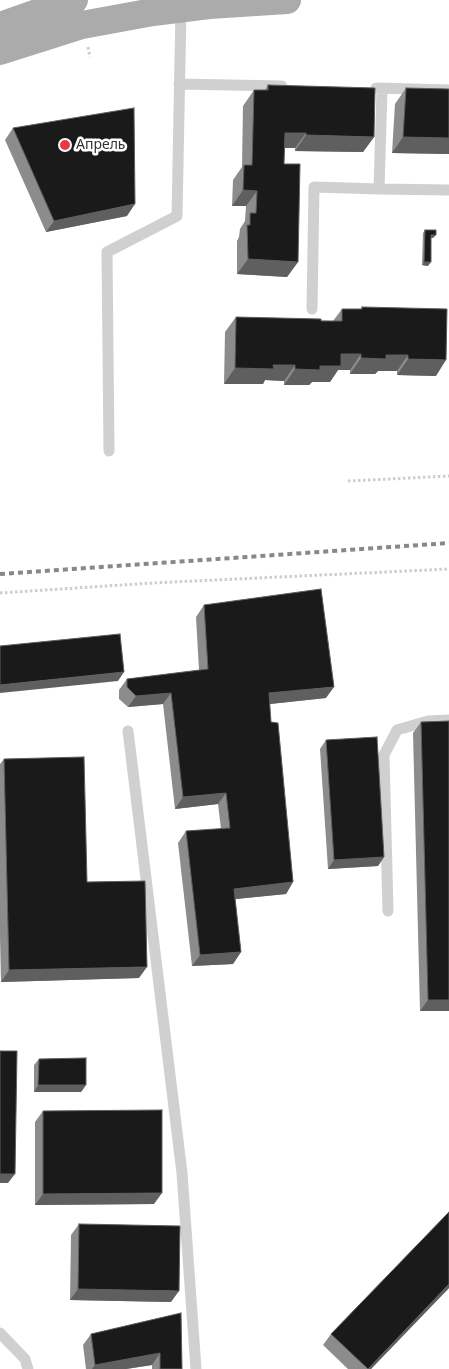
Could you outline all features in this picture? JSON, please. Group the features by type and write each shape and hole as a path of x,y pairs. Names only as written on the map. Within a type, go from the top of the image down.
{"main road":[{"path":"0,26 74,0"},
{"path":"0,51 82,25 181,8 288,0"}],"lane":[{"path":"109,450 107,252 177,216 181,8"},
{"path":"179,84 295,87"},
{"path":"362,88 449,90"},
{"path":"379,188 382,89"},
{"path":"312,309 314,187 449,190"},
{"path":"388,911 384,755 397,730 428,721 449,720"},
{"path":"128,731 182,1173 196,1369"},
{"path":"0,1333 25,1359 28,1369"}],"path":[{"path":"348,480 449,476"},
{"path":"0,593 152,583 449,569"}],"building":[{"path":"268,85 375,88 374,137 285,133 284,164 300,164 298,262 248,259 247,225 250,225 250,213 256,213 257,191 243,190 244,165 252,165 254,90 268,90"},
{"path":"406,88 449,89 449,138 403,137"},
{"path":"134,108 135,204 54,221 13,128"},
{"path":"425,230 436,230 436,235 431,235 431,262 424,262"},
{"path":"362,307 447,309 446,360 408,359 408,355 386,355 386,359 361,358 361,354 341,354 341,366 320,366 320,370 295,369 295,365 273,365 274,369 235,368 236,317 342,321 342,309 362,309"},
{"path":"321,589 334,687 269,693 271,722 278,723 293,882 234,889 241,952 200,955 186,831 230,828 226,793 183,797 171,693 136,696 127,687 127,679 208,669 204,605"},
{"path":"120,634 124,672 0,685 0,646"},
{"path":"449,721 449,1000 428,1000 421,722"},
{"path":"377,737 384,857 334,860 326,740"},
{"path":"84,757 87,882 145,881 147,967 9,970 4,759"},
{"path":"0,1051 17,1051 15,1174 0,1174"},
{"path":"86,1058 86,1085 38,1085 39,1059"},
{"path":"162,1110 162,1193 43,1194 43,1111"},
{"path":"449,1212 449,1284 368,1369 331,1334"},
{"path":"79,1224 180,1226 179,1291 78,1289"},
{"path":"181,1313 182,1369 160,1369 160,1353 95,1365 91,1334"}],"railway":[{"path":"0,574 449,543"}],"place":[{"name":"Апрель","path":"65,145"}]}
